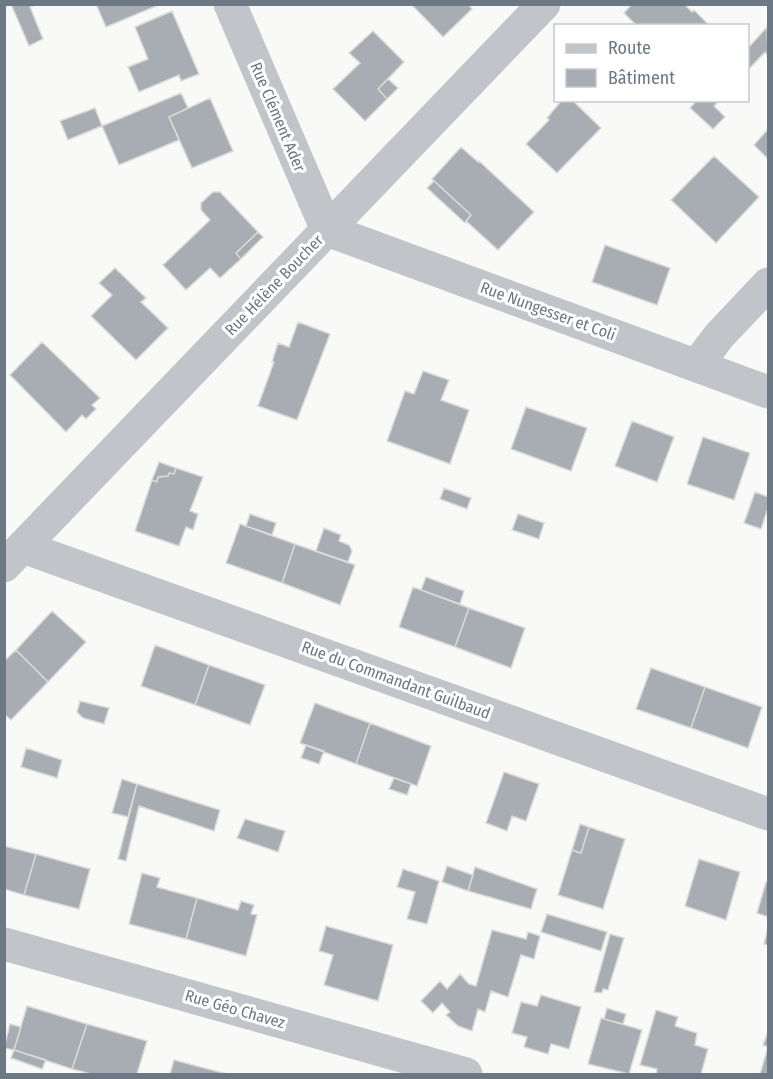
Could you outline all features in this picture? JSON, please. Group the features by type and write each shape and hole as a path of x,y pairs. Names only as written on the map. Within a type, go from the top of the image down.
{"street":[{"name":"Rue Clément Ader","path":"230,4 327,230"},
{"name":"Rue Hélène Boucher","path":"14,556 544,4"},
{"name":"Rue Nungesser et Coli","path":"327,230 768,392"},
{"path":"697,366 719,336 768,284"},
{"name":"Rue du Commandant Guilbaud","path":"14,556 768,814"},
{"name":"Rue Géo Chavez","path":"4,944 466,1074"}],"building":[{"path":"11,4 37,4 30,7 43,39 29,46"},
{"path":"96,4 161,4 106,27"},
{"path":"411,4 468,4 472,9 443,37"},
{"path":"632,4 684,4 708,24 635,24 624,13"},
{"path":"172,11 199,74 181,81 179,75 139,92 128,67 148,59 135,27"},
{"path":"767,27 768,55 765,52 749,69 749,47"},
{"path":"373,31 404,62 378,89 387,99 365,121 333,89 360,63 349,53"},
{"path":"388,79 398,88 387,99 378,89"},
{"path":"181,93 188,108 169,117 179,140 119,165 102,126"},
{"path":"210,98 233,151 192,168 169,117"},
{"path":"560,102 574,102 601,128 557,173 526,144 549,120 547,118"},
{"path":"695,102 718,102 714,106 725,117 713,129 690,108"},
{"path":"95,108 102,126 68,140 60,121"},
{"path":"768,129 768,159 754,145"},
{"path":"461,147 534,212 498,250 466,221 471,215 432,179"},
{"path":"714,156 759,197 716,243 671,200"},
{"path":"434,181 471,215 465,223 427,188"},
{"path":"213,192 220,192 258,232 236,253 241,259 220,278 210,268 186,290 163,265 210,220 201,210 201,203"},
{"path":"258,232 263,237 241,259 236,253"},
{"path":"605,245 670,268 657,305 592,282"},
{"path":"115,268 146,298 141,302 168,328 136,360 91,316 112,295 99,283"},
{"path":"298,322 330,334 297,420 258,406 274,362 272,362 278,343 289,347"},
{"path":"42,342 100,398 92,405 96,409 86,419 82,415 66,432 10,375"},
{"path":"423,371 449,380 441,400 469,410 450,464 387,441 405,391 414,394"},
{"path":"526,407 587,428 571,471 511,449"},
{"path":"632,421 674,437 657,482 615,466"},
{"path":"703,437 750,453 734,500 687,484"},
{"path":"159,462 176,468 174,474 169,473 168,476 158,477 157,482 152,480"},
{"path":"176,468 203,477 190,511 198,514 193,530 186,527 179,546 135,531 152,480 157,482 158,477 168,476 169,473 174,474"},
{"path":"444,488 471,498 467,509 440,499"},
{"path":"755,492 768,497 768,508 761,529 744,523"},
{"path":"250,514 276,523 272,535 246,526"},
{"path":"518,514 544,523 539,539 512,530"},
{"path":"240,524 295,544 282,583 226,563"},
{"path":"324,528 341,535 339,541 349,545 352,551 348,562 316,551"},
{"path":"295,544 355,565 340,605 282,583"},
{"path":"426,577 464,591 460,604 421,590"},
{"path":"413,587 469,608 455,647 399,627"},
{"path":"469,608 525,628 511,668 455,647"},
{"path":"52,611 86,642 48,682 16,650"},
{"path":"155,645 209,665 195,705 141,686"},
{"path":"16,650 48,682 11,720 4,714 4,661"},
{"path":"209,665 265,685 250,725 195,705"},
{"path":"651,668 705,687 691,728 636,709"},
{"path":"705,687 762,707 748,748 691,728"},
{"path":"80,701 109,708 104,724 83,718 77,712"},
{"path":"315,703 370,723 356,764 300,743"},
{"path":"370,723 431,746 417,786 356,764"},
{"path":"306,745 324,751 319,764 301,758"},
{"path":"26,748 62,760 57,778 21,767"},
{"path":"504,772 539,784 526,821 512,816 507,831 486,823"},
{"path":"394,778 411,784 407,795 389,789"},
{"path":"122,779 137,784 128,817 112,813"},
{"path":"137,784 220,810 214,831 139,806 126,861 118,859"},
{"path":"245,819 285,831 278,852 237,838"},
{"path":"580,824 589,827 581,853 572,850"},
{"path":"589,827 625,839 603,909 558,895 572,850 581,853"},
{"path":"4,846 36,854 24,895 4,889"},
{"path":"36,854 90,869 79,909 24,895"},
{"path":"699,859 740,872 726,920 685,906"},
{"path":"447,866 473,875 468,891 442,882"},
{"path":"475,867 537,889 531,909 468,891"},
{"path":"403,869 439,881 427,924 407,919 415,892 397,887"},
{"path":"142,873 160,878 157,887 197,898 186,939 129,924"},
{"path":"766,882 768,883 768,917 757,913"},
{"path":"197,898 238,910 241,901 254,905 251,914 257,915 246,956 186,939"},
{"path":"547,914 607,932 601,951 541,932"},
{"path":"326,926 393,945 378,1001 324,985 333,955 319,951"},
{"path":"768,928 768,945 764,944"},
{"path":"492,930 526,939 528,932 540,936 534,959 521,955 508,997 491,991 485,1012 478,1009 472,1031 458,1026 446,1015 450,1012 442,1003 433,1013 421,1001 440,981 447,989 460,974 469,984 476,986"},
{"path":"610,934 624,938 608,990 603,989 602,993 594,992"},
{"path":"541,995 581,1007 569,1049 551,1044 548,1054 524,1047 527,1037 512,1033 521,1002 537,1006"},
{"path":"27,1006 87,1024 72,1069 14,1050"},
{"path":"607,1008 626,1014 623,1024 604,1019"},
{"path":"656,1010 678,1017 675,1026 697,1033 695,1045 708,1049 701,1074 656,1074 657,1069 640,1065"},
{"path":"601,1018 642,1030 629,1074 588,1064"},
{"path":"10,1024 21,1027 14,1050 4,1048"},
{"path":"87,1024 147,1041 137,1074 91,1074 72,1069"},
{"path":"768,1032 768,1047 763,1045"},
{"path":"768,1047 768,1074 760,1074"},
{"path":"14,1050 46,1060 42,1069 11,1058"},
{"path":"174,1060 227,1074 170,1074"}]}
